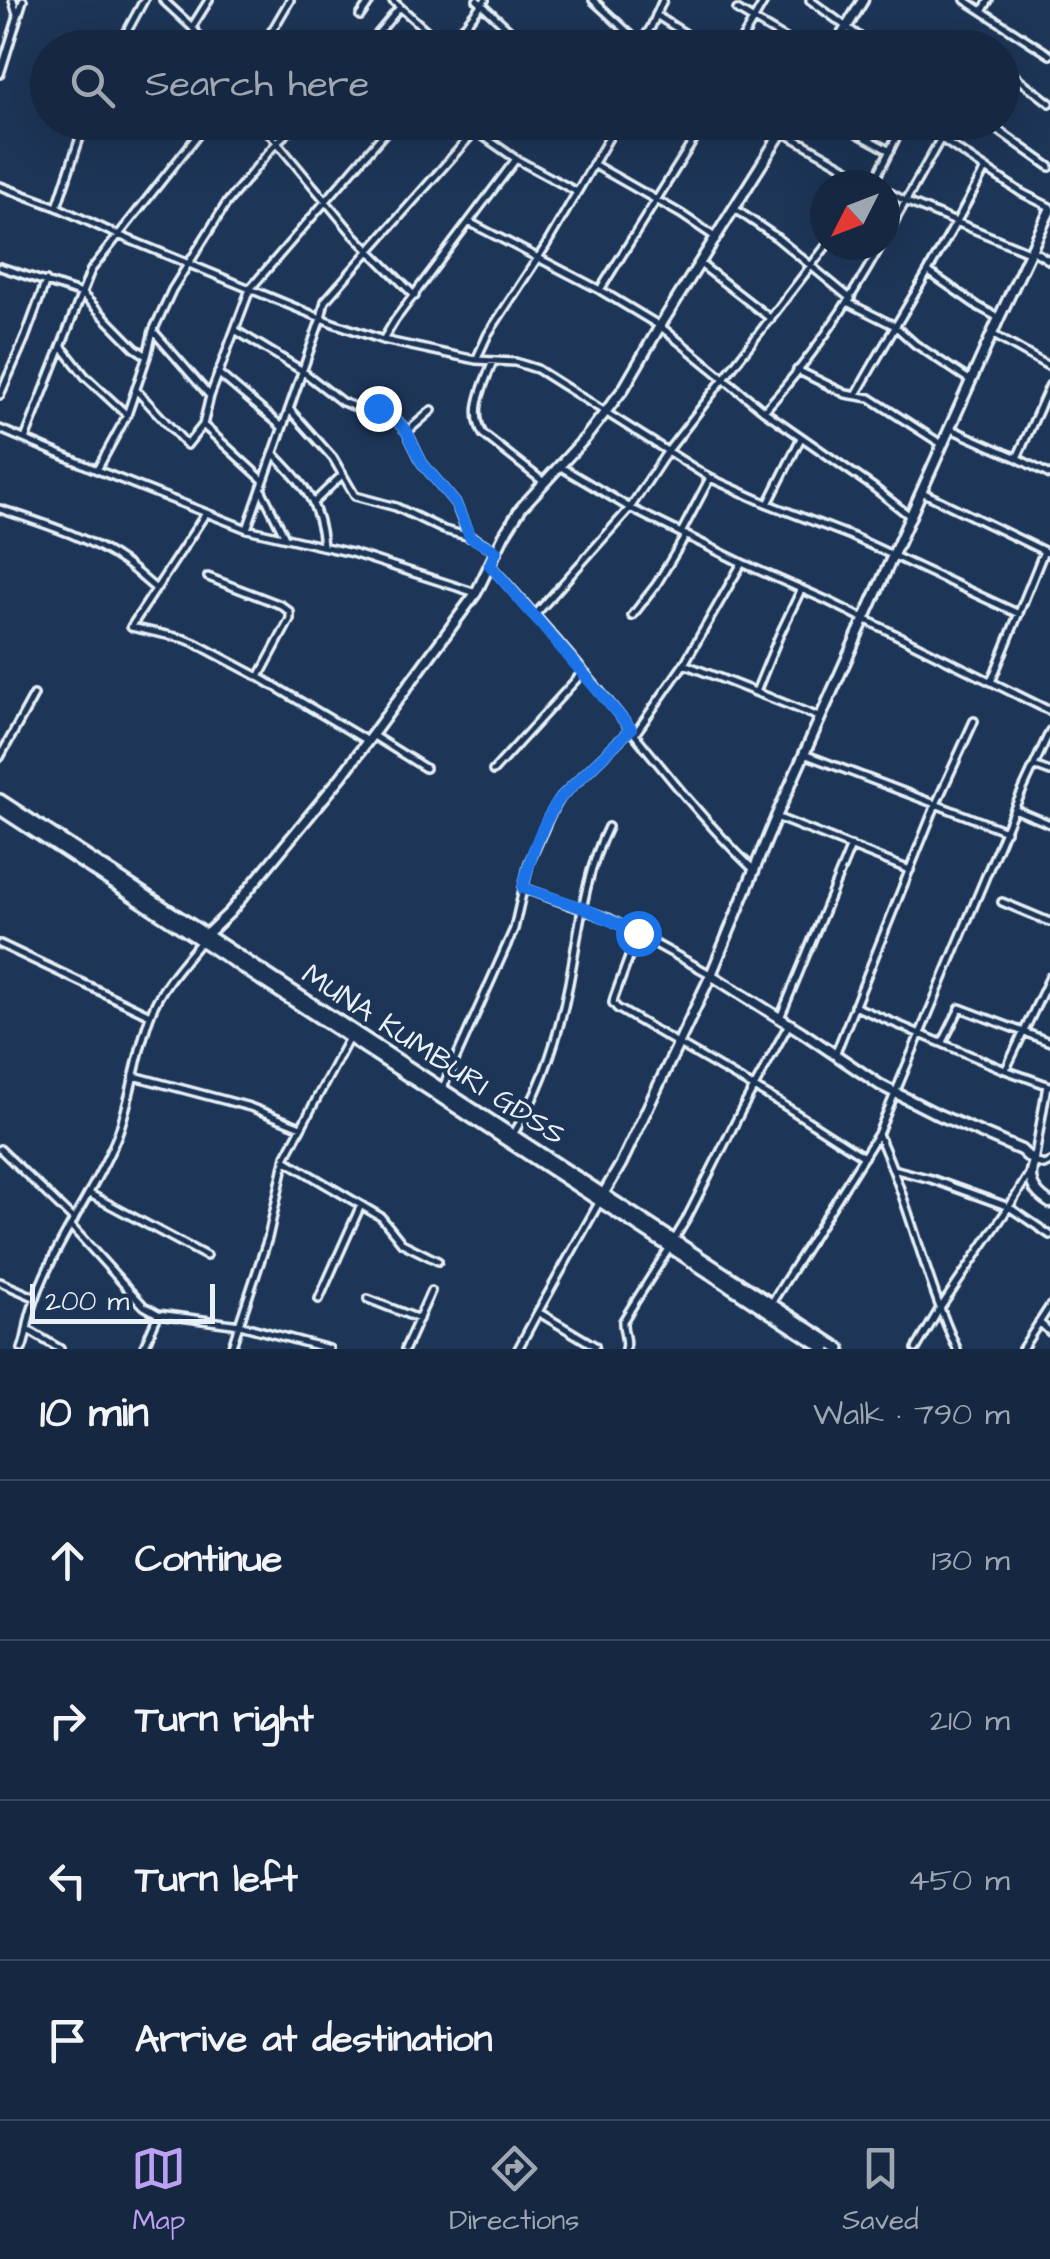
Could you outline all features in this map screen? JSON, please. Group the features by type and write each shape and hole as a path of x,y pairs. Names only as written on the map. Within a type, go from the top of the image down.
{"highway":[{"name":"MUNA KUMBURI GDSS","path":"0,800 349,1038 602,1198 826,1349"},
{"name":"MUNA KUMBURI GDSS","path":"0,810 442,1088 602,1198"},
{"name":"MUNA KUMBURI GDSS","path":"672,1244 840,1349"}],"street":[{"path":"13,0 17,17"},
{"path":"0,74 23,0"},
{"path":"128,30 144,0"},
{"path":"163,0 194,30"},
{"path":"192,27 209,0"},
{"path":"272,30 290,0"},
{"path":"360,16 371,0"},
{"path":"392,0 426,30"},
{"path":"594,0 626,30"},
{"path":"650,30 662,0"},
{"path":"746,30 765,0"},
{"path":"810,0 850,30"},
{"path":"844,30 862,0"},
{"path":"965,0 1013,30"},
{"path":"983,10 989,0"},
{"path":"460,30 481,2 510,30"},
{"path":"381,30 400,7"},
{"path":"737,10 772,30"},
{"path":"656,15 680,30"},
{"path":"1020,35 1050,55"},
{"path":"0,42 7,46"},
{"path":"1020,80 1050,102"},
{"path":"57,207 79,140"},
{"path":"25,439 91,270 194,140"},
{"path":"136,390 187,445 203,425 250,288 378,140"},
{"path":"247,529 324,301 468,140"},
{"path":"488,140 516,160 577,192"},
{"path":"476,360 607,140"},
{"path":"600,290 694,140"},
{"path":"22,1349 50,1264 90,1194 117,1134 131,1092 139,1049 157,1000 204,937 342,776 476,593 522,508 624,388 778,140"},
{"path":"797,140 849,170"},
{"path":"871,140 890,150"},
{"path":"878,170 895,140"},
{"path":"900,211 939,140"},
{"path":"518,1349 621,1164 711,975 776,817 1050,209 943,140"},
{"path":"1012,140 1050,167"},
{"path":"97,470 127,415 152,331 188,263 226,204 277,142 369,250 414,296"},
{"path":"383,340 516,160"},
{"path":"593,164 716,238"},
{"path":"856,395 958,222 985,168"},
{"path":"0,186 383,340 476,360 515,362 536,370 710,478 852,536 1019,614"},
{"path":"900,199 1050,261"},
{"path":"735,209 776,236 850,301 895,326 971,381"},
{"path":"469,222 660,326 764,411 910,517"},
{"path":"535,615 630,508 667,452 817,260"},
{"path":"764,411 825,337 873,260"},
{"path":"699,263 772,318"},
{"path":"0,267 82,294 147,356"},
{"path":"929,272 999,318"},
{"path":"0,395 46,281"},
{"path":"234,330 301,370 342,402 388,411 407,432 422,463 456,504 470,537"},
{"path":"152,331 210,396"},
{"path":"992,334 1050,367"},
{"path":"62,347 85,376 127,415"},
{"path":"493,361 476,412 478,424 484,434 545,483"},
{"path":"797,370 824,386 870,398 943,445"},
{"path":"218,373 282,427"},
{"path":"1016,458 1050,385"},
{"path":"288,408 334,458 355,496 396,507 496,551"},
{"path":"407,432 432,410"},
{"path":"203,425 264,480"},
{"path":"0,428 247,529 322,544 476,593"},
{"path":"950,429 1050,475"},
{"path":"768,504 802,438"},
{"path":"273,453 305,486 321,522 322,544"},
{"path":"560,466 630,508 1050,711"},
{"path":"314,503 342,475"},
{"path":"632,616 656,585 710,478"},
{"path":"261,489 285,537"},
{"path":"921,491 1047,552 991,682"},
{"path":"0,508 107,552 156,590"},
{"path":"206,513 131,627 186,639 425,768"},
{"path":"442,1088 514,929 529,863 553,808 633,732 684,664 742,563"},
{"path":"490,565 692,805 756,871"},
{"path":"208,577 290,612 290,620 260,678"},
{"path":"756,692 802,589"},
{"path":"684,664 822,718"},
{"path":"493,771 583,672"},
{"path":"0,757 34,695"},
{"path":"835,1055 936,804 974,721"},
{"path":"770,1304 878,1134 1050,731"},
{"path":"804,754 1006,832"},
{"path":"1034,766 1050,772"},
{"path":"1014,810 1050,824"},
{"path":"776,817 910,870"},
{"path":"512,1136 533,1104 556,1034 589,878 608,827"},
{"path":"780,1018 851,846"},
{"path":"523,888 583,908 638,933 780,1018 895,1094 1021,1150 1034,1162 1050,1162"},
{"path":"1002,902 1050,922"},
{"path":"638,933 613,1003 626,1015 864,1156"},
{"path":"0,944 150,1015"},
{"path":"1005,1070 1050,977"},
{"path":"1040,998 1050,1003"},
{"path":"854,1006 1049,1085 1029,1174 916,1349"},
{"path":"943,1042 960,1008 1050,1042"},
{"path":"625,1349 623,1321 686,1220 789,1024"},
{"path":"231,1349 268,1238 285,1160 349,1038"},
{"path":"134,1076 250,1107 301,1127"},
{"path":"878,1134 939,1310 957,1349"},
{"path":"0,1150 144,1306 158,1314 240,1325 329,1349"},
{"path":"285,1160 381,1218 402,1243 438,1261"},
{"path":"893,1169 1010,1207 1050,1234"},
{"path":"1029,1174 1033,1188 1050,1203"},
{"path":"90,1194 206,1256"},
{"path":"319,1299 361,1205"},
{"path":"0,1282 36,1298"},
{"path":"406,1349 432,1291"},
{"path":"368,1300 420,1319"},
{"path":"1022,1349 1050,1306"},
{"path":"538,1312 594,1346"},
{"path":"143,1349 158,1314"},
{"path":"1039,1322 1050,1332"},
{"path":"27,1329 60,1349"}],"route":[{"path":"378,408 388,411 407,432 422,463 456,504 470,537 496,551 490,565 631,729 553,808 529,863 523,888 583,908 638,933"}]}
